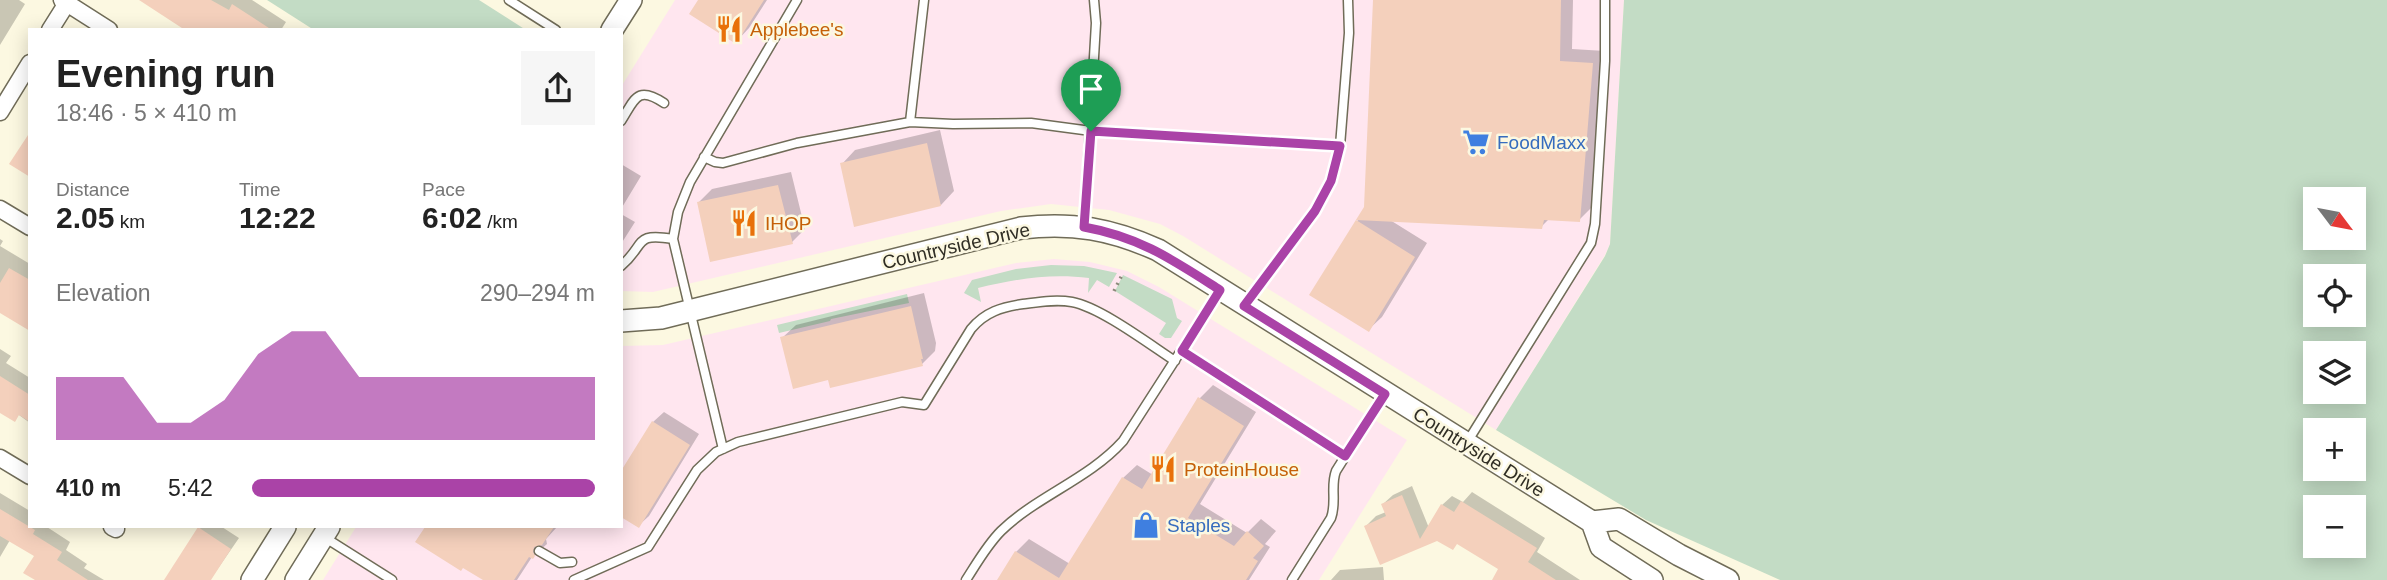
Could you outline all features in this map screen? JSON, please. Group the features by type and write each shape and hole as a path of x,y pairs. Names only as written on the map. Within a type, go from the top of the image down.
{"street":[{"path":"613,28 631,0"},
{"path":"51,28 64,1 106,28"},
{"path":"0,112 28,67"},
{"path":"0,209 28,226"},
{"name":"Countryside Drive","path":"623,321 652,319 691,310 1021,228 1051,225 1110,231 1158,250 1592,523 1601,547 1652,580"},
{"path":"0,458 28,475"},
{"path":"1592,523 1619,519 1679,555 1728,580"},
{"path":"252,580 284,528"},
{"path":"296,580 326,532"}],"lane":[{"path":"509,0 553,28"},
{"path":"723,449 673,239 678,212 704,157 797,0"},
{"path":"910,122 924,0"},
{"path":"1084,227 1096,23 1094,0"},
{"path":"1244,306 1315,211 1331,181 1340,146 1349,33 1348,0"},
{"path":"1466,444 1591,243 1595,224 1604,75 1605,0"},
{"path":"623,118 638,96 644,93 653,95 664,103"},
{"path":"704,157 723,163 797,144 910,122 1031,123 1091,131 1340,146"},
{"path":"623,264 645,237 653,235 673,239"},
{"path":"967,580 990,542 1009,523 1114,451 1220,290"},
{"path":"574,580 648,547 697,470 710,456 723,449 738,442 890,405 908,402 924,405 979,319 994,311 1017,305 1055,301 1084,305 1175,361"},
{"path":"1182,351 1345,456"},
{"path":"1292,580 1331,518 1334,477 1385,394"},
{"path":"326,532 392,580"},
{"path":"539,551 560,563 572,562"}],"path":[{"path":"1114,291 1123,273"}],"shaded area":[{"path":"675,0 1624,0 1610,244 1496,430 1183,236 1160,224 1109,210 1051,204 1001,211 653,292 623,291 623,84"},
{"path":"1054,259 1090,262 1127,271 1159,287 1407,440 1319,580 323,580 355,528 623,528 623,346 663,345 1016,263"}],"green space":[{"path":"267,0 479,0 523,28 311,28"},
{"path":"1624,0 2387,0 2387,580 1780,580 1646,520 1496,430 1610,244"},
{"path":"1051,265 1084,266 1117,273 1109,287 1097,280 1088,293 1089,278 1061,276 978,288 981,302 964,293 972,280 1016,269"},
{"path":"1123,275 1172,299 1177,318 1182,321 1171,338 1159,334 1166,323 1115,291"},
{"path":"907,294 909,303 779,333 777,325"}],"building":[{"path":"139,0 211,0 229,10 232,4 269,28 182,28"},
{"name":"Applebee's","path":"698,0 764,0 736,44 689,14"},
{"name":"FoodMaxx","path":"1373,0 1561,0 1560,61 1593,63 1580,222 1544,220 1542,229 1356,220 1415,257 1369,332 1309,295 1364,207"},
{"path":"28,135 28,176 9,164"},
{"path":"927,143 941,206 854,227 840,163"},
{"name":"IHOP","path":"778,185 793,244 710,262 697,202"},
{"path":"9,268 28,279 28,330 0,313 0,283"},
{"path":"911,306 923,366 830,388 828,380 793,389 780,337"},
{"path":"0,376 28,394 28,421 19,415 15,422 0,413"},
{"name":"Staples","path":"1198,397 1244,426 1188,518 1234,546 1247,531 1264,546 1253,558 1258,561 1246,580 997,580 1015,551 1059,578 1122,477 1142,489"},
{"path":"652,421 690,445 639,528 623,518 623,468"},
{"path":"1402,495 1420,539 1441,504 1454,512 1461,501 1537,548 1528,562 1556,580 1492,580 1498,569 1457,544 1453,550 1437,541 1380,565 1364,526 1386,516 1381,504"},
{"path":"0,509 35,530 33,534 62,552 57,560 88,580 35,580 23,573 34,556 0,536"},
{"path":"197,528 231,549 211,580 164,580"},
{"path":"424,528 553,528 542,545 534,547 535,556 533,559 529,557 514,580 483,580 463,568 461,571 415,542"}],"place":[{"name":"Applebee's","path":"729,29"},
{"name":"FoodMaxx","path":"1476,142"},
{"name":"IHOP","path":"744,223"},
{"name":"ProteinHouse","path":"1163,469"},
{"name":"Staples","path":"1146,525"}],"route":[{"path":"1091,131 1340,146 1331,181 1315,211 1244,306 1385,394 1345,456 1182,351 1220,290 1158,250 1110,231 1084,227 1091,131"}]}
